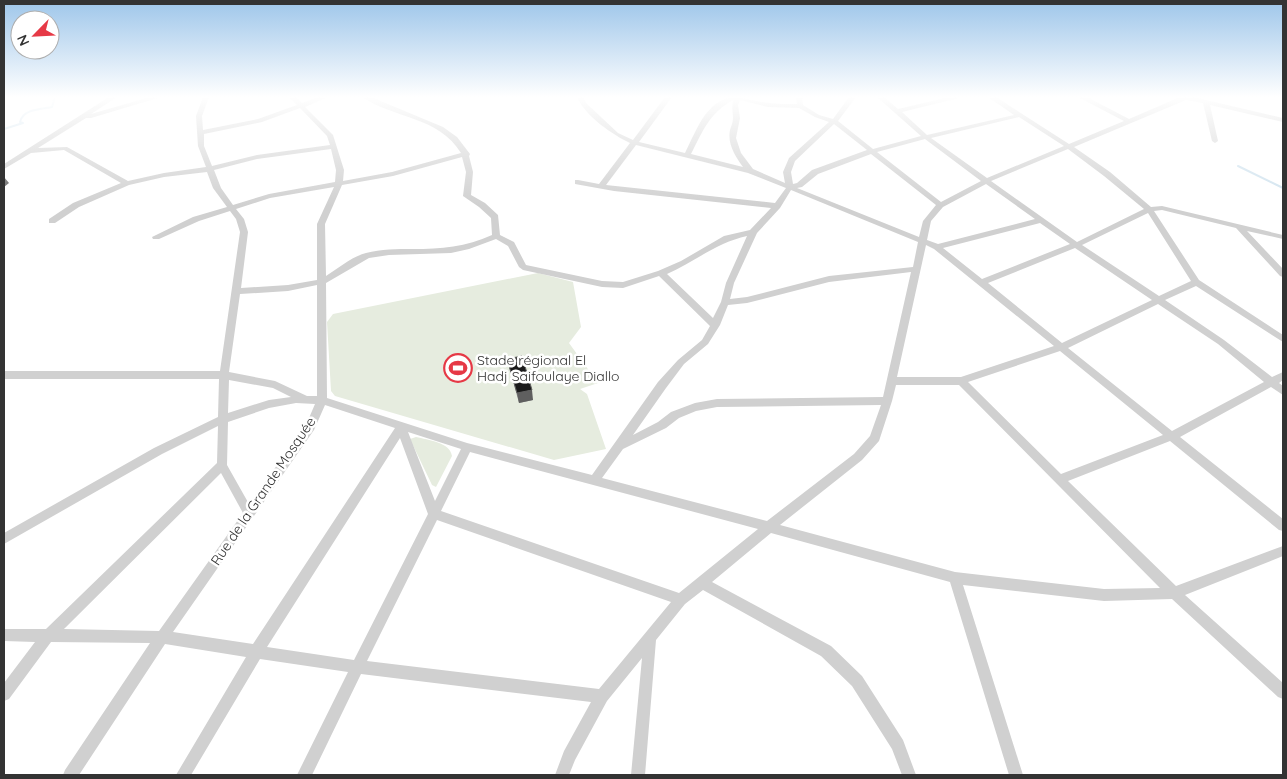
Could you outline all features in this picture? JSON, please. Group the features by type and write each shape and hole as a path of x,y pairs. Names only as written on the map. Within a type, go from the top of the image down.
{"street":[{"path":"4,167 59,133"},
{"path":"201,133 202,146 217,188 240,219 244,232 224,375 222,465 249,514"},
{"path":"328,133 340,170 339,183"},
{"path":"450,133 467,154 470,181 467,196 495,216 496,236"},
{"path":"615,133 636,143 750,171 937,247 983,282 1283,526"},
{"path":"602,186 643,133"},
{"path":"687,155 699,133"},
{"path":"734,133 732,140 735,151 750,171"},
{"path":"790,187 787,172 792,160 821,133"},
{"path":"850,133 940,205"},
{"path":"922,133 1076,245 1221,342 1283,391"},
{"path":"594,481 662,385 681,362 705,342 716,325 730,283 753,232 777,206 790,187 799,185 815,172 872,151 942,133"},
{"path":"1049,133 1107,174 1150,209 1196,282 1283,339"},
{"path":"562,775 569,756 602,696 681,600 858,457 875,438 887,402 927,220 940,205 986,181 1101,133"},
{"path":"1213,133 1215,140"},
{"path":"52,221 76,205 127,184 164,175 210,169 257,157 333,147"},
{"path":"31,151 65,148 127,184"},
{"path":"156,237 196,219 269,196 393,174 467,154"},
{"path":"578,182 777,206"},
{"name":"Rue de la Grande Mosquée","path":"70,775 162,637 310,427 322,400 320,224 339,183"},
{"path":"983,282 1076,245 1150,209 1162,208 1283,237"},
{"path":"937,247 1041,220"},
{"path":"1240,228 1283,274"},
{"path":"496,236 511,244 523,267 602,284 623,285 684,263 727,238 753,232"},
{"path":"235,291 306,285 320,282 370,254 421,251 442,253 485,242 496,236"},
{"path":"725,302 747,300 829,280 915,269"},
{"path":"661,272 716,325"},
{"path":"891,381 961,381 1062,347 1160,302 1196,282"},
{"path":"4,375 224,375 275,385 304,398"},
{"path":"1060,480 1172,436 1283,376"},
{"path":"961,381 1174,593 1283,692"},
{"path":"4,539 157,452 223,420 256,406 304,398 322,400 467,447 955,578 1104,595 1174,593 1283,551"},
{"path":"618,446 641,437 675,415 695,407 717,404 887,402"},
{"path":"401,427 434,514"},
{"path":"182,775 257,652 401,427"},
{"path":"304,775 467,447"},
{"path":"4,694 48,637 222,465"},
{"path":"434,514 681,600"},
{"path":"955,578 1016,775"},
{"path":"702,583 826,651 857,680 898,745 909,775"},
{"path":"4,635 162,637 358,667 602,696"},
{"path":"638,775 650,638"}],"shaded area":[{"name":"Stade régional El Hadj Saifoulaye Diallo","path":"538,273 573,282 581,327 569,343 598,383 580,389 587,394 606,449 554,460 335,396 331,391 327,322 333,314"},
{"path":"416,437 438,442 450,451 452,456 436,487 432,485 410,439"}],"building":[{"path":"522,356 532,390 517,393 507,359"}],"waterway":[{"path":"1238,166 1283,188"}],"place":[{"name":"Stade régional El Hadj Saifoulaye Diallo","path":"458,368"}]}
